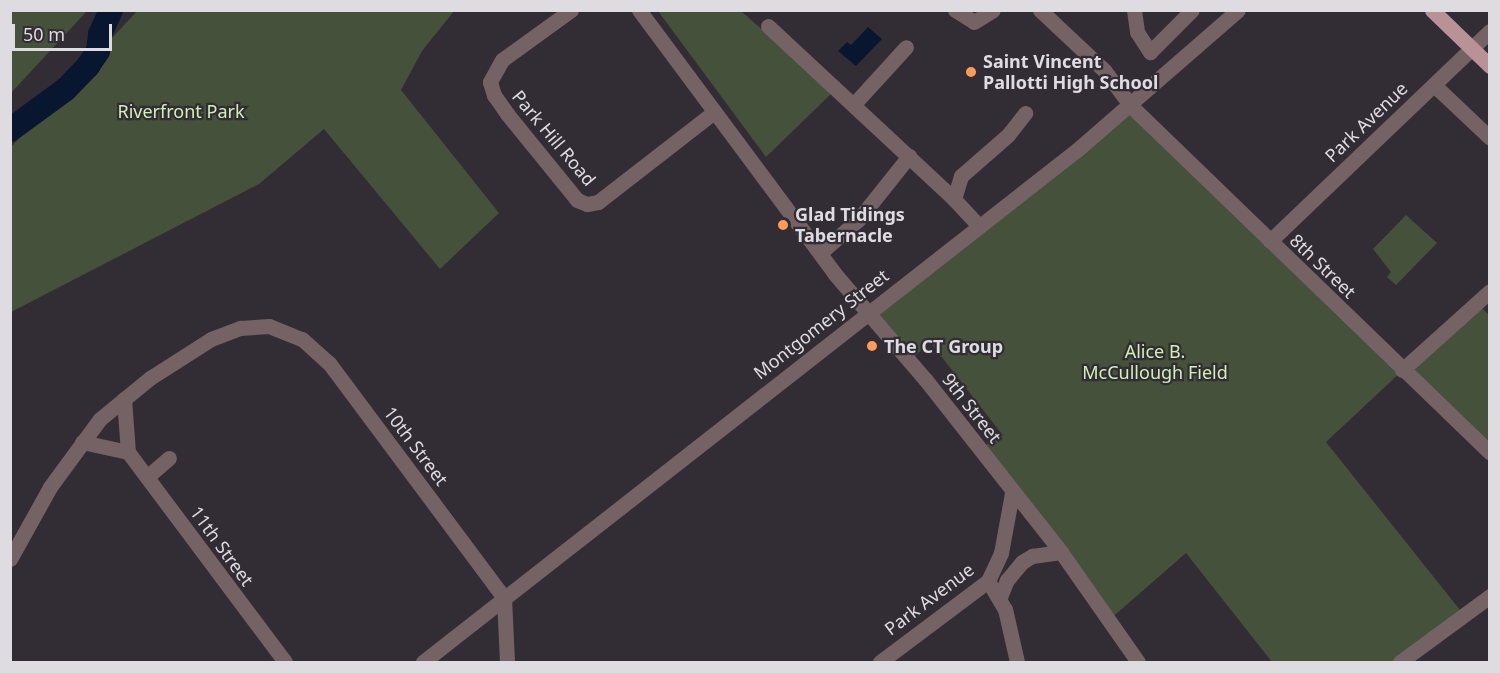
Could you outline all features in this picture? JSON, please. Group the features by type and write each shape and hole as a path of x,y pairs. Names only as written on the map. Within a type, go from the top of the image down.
{"main road":[{"path":"1432,10 1490,66"}],"street":[{"name":"Park Hill Road","path":"571,10 502,60 490,82 494,95 508,115 577,200 587,204 598,202 714,112"},
{"name":"9th Street","path":"639,10 820,253 925,379 1012,493 1061,552 1138,663"},
{"path":"955,10 975,22 993,10"},
{"path":"1134,10 1137,32 1150,52 1192,10"},
{"name":"Montgomery Street","path":"423,663 1131,106 1238,10"},
{"name":"8th Street","path":"1047,13 1104,70 1131,106 1490,453"},
{"path":"768,26 854,104 980,226"},
{"name":"Park Avenue","path":"1270,241 1490,32"},
{"path":"854,104 906,47"},
{"path":"1434,85 1490,138"},
{"path":"954,200 961,176 1008,135 1025,113"},
{"path":"820,253 858,220 909,156"},
{"path":"1402,370 1490,291"},
{"name":"10th Street","path":"124,399 182,357 226,332 253,326 284,330 302,339 328,363 504,598"},
{"path":"82,442 128,452 124,399"},
{"path":"10,559 50,487 82,442 100,419 124,399"},
{"name":"11th Street","path":"128,452 285,663"},
{"path":"147,477 169,458"},
{"name":"Park Avenue","path":"879,663 988,581 1001,553 1012,493"},
{"path":"1000,597 1007,580 1022,562 1032,556 1061,552"},
{"path":"988,581 1000,597 1017,663"},
{"path":"1400,663 1490,596"},
{"path":"504,598 507,663"}],"green space":[{"name":"Riverfront Park","path":"138,10 454,11 422,51 401,90 499,213 440,269 324,129 259,184 11,312 11,147"},
{"path":"10,11 87,11 11,93"},
{"path":"658,11 741,11 833,92 766,157"},
{"name":"Alice B. McCullough Field","path":"1131,106 1402,370 1476,302 1489,315 1489,455 1402,371 1326,442 1464,615 1399,662 1272,662 1186,553 1108,621 980,450 1001,433 930,342 910,361 868,312"},
{"path":"1406,215 1437,243 1396,285 1387,277 1391,272 1373,249"}],"water":[{"path":"868,27 882,39 856,66 838,51 847,42 851,45"}],"waterway":[{"path":"10,130 66,89 88,66 98,51 100,34 111,10"}],"place":[{"name":"Saint Vincent Pallotti High School","path":"971,72"},
{"name":"Glad Tidings Tabernacle","path":"783,225"},
{"name":"The CT Group","path":"872,346"}]}
